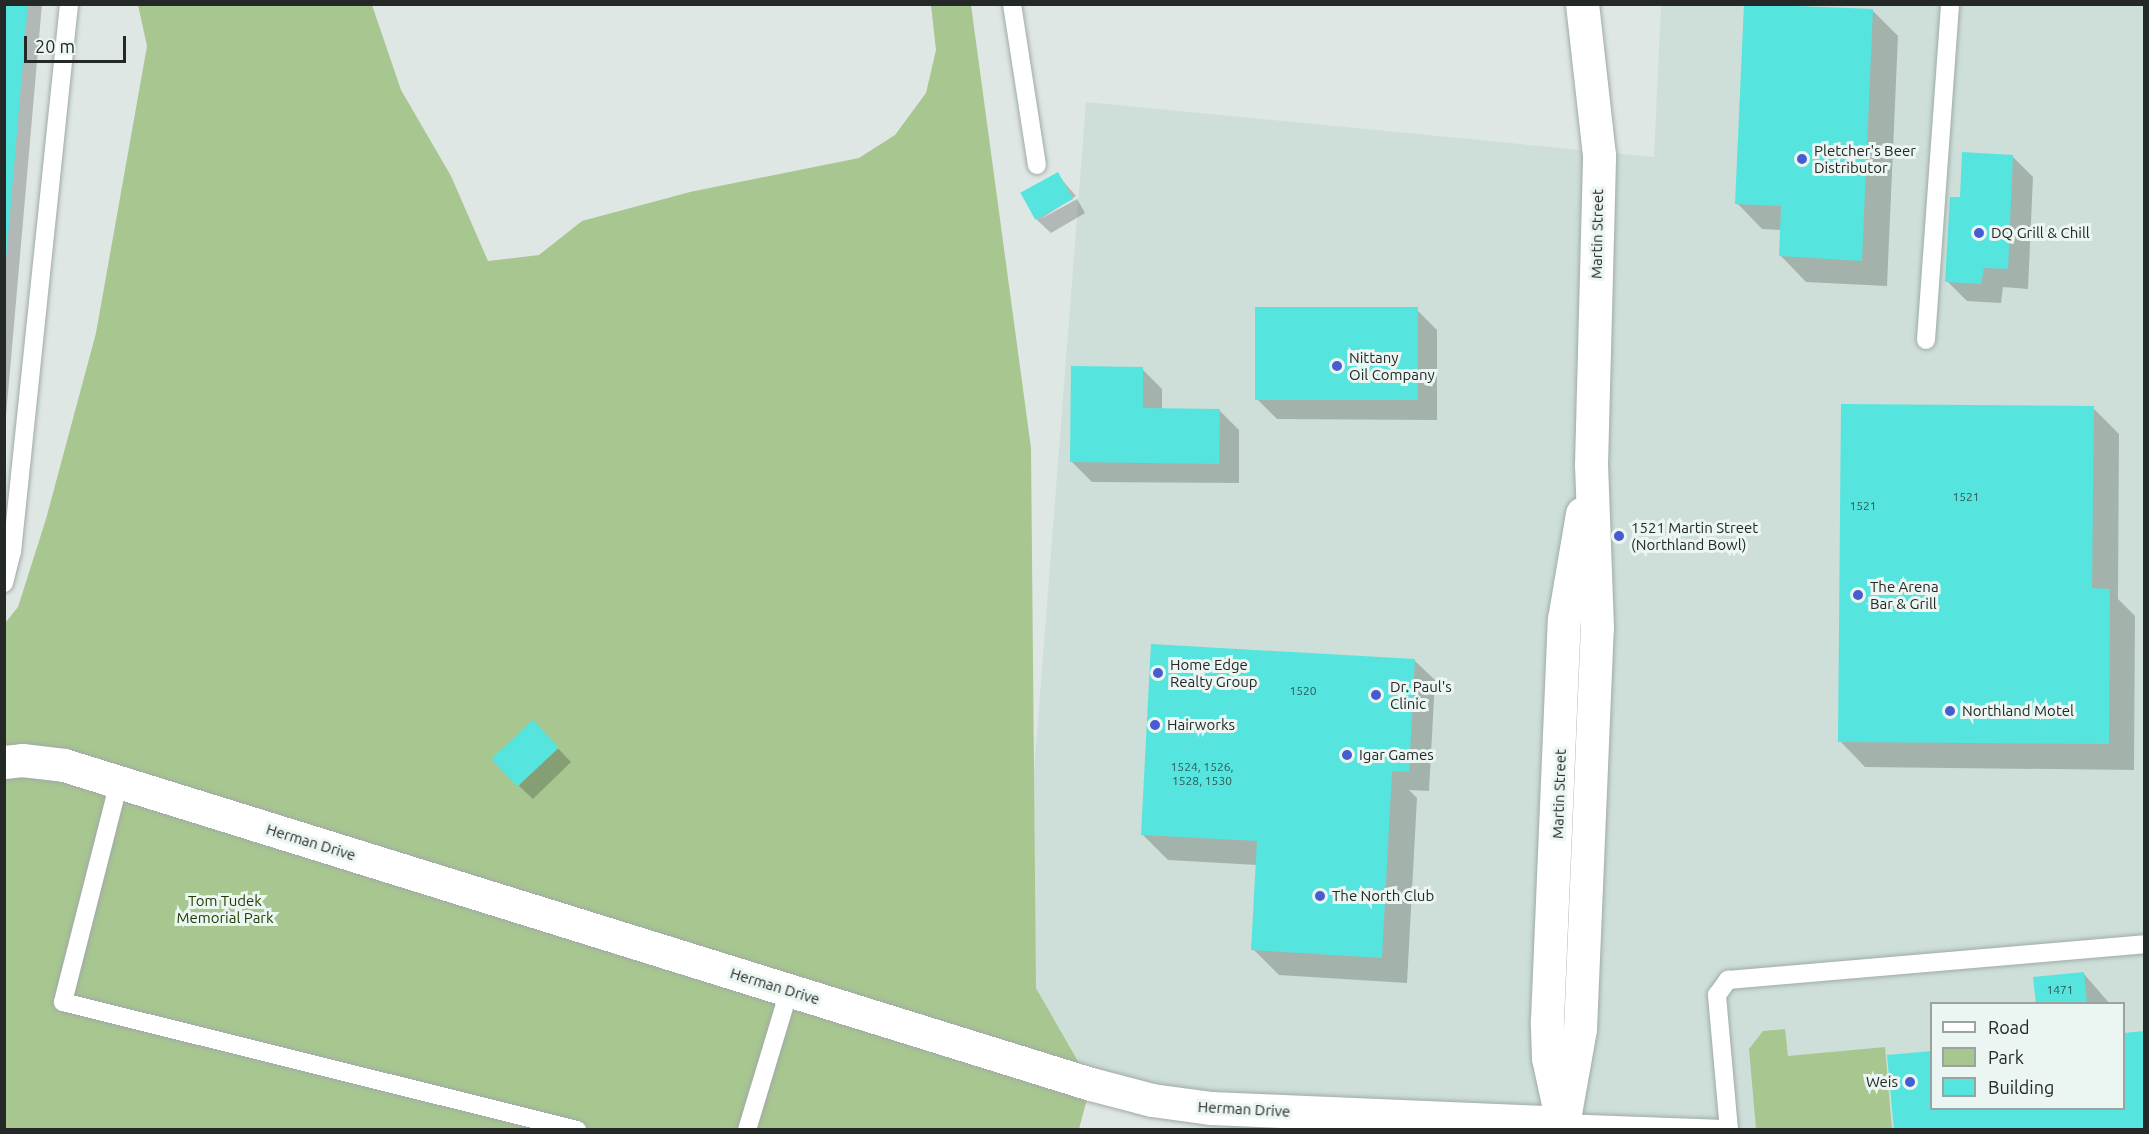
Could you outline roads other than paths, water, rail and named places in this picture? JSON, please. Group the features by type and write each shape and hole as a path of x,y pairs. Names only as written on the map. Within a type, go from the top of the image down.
{"street":[{"name":"Martin Street","path":"1562,1126 1548,1058 1547,1020 1564,619 1591,465 1599,155 1582,4"},
{"name":"Herman Drive","path":"4,762 22,760 64,765 789,991 1152,1100 1211,1108 1562,1126"}],"lane":[{"path":"4,583 12,552 69,4"},
{"path":"1012,4 1036,165"},
{"path":"1926,340 1950,4"},
{"path":"119,782 63,1002 577,1130"},
{"path":"1562,1126 1729,1129 1717,995 1728,980 2145,944"},
{"path":"747,1130 789,991"}],"place":[{"name":"Pletcher's Beer Distributor","path":"1802,159"},
{"name":"DQ Grill & Chill","path":"1979,233"},
{"name":"Nittany Oil Company","path":"1337,366"},
{"name":"1521 Martin Street (Northland Bowl)","path":"1619,536"},
{"name":"The Arena Bar & Grill","path":"1858,595"},
{"name":"Home Edge Realty Group","path":"1158,673"},
{"name":"Dr. Paul's Clinic","path":"1376,695"},
{"name":"Northland Motel","path":"1950,711"},
{"name":"Hairworks","path":"1155,725"},
{"name":"Igar Games","path":"1347,755"},
{"name":"The North Club","path":"1320,896"},
{"name":"Weis","path":"1910,1082"}],"park label":[{"name":"Tom Tudek Memorial Park","path":"225,908"}]}
